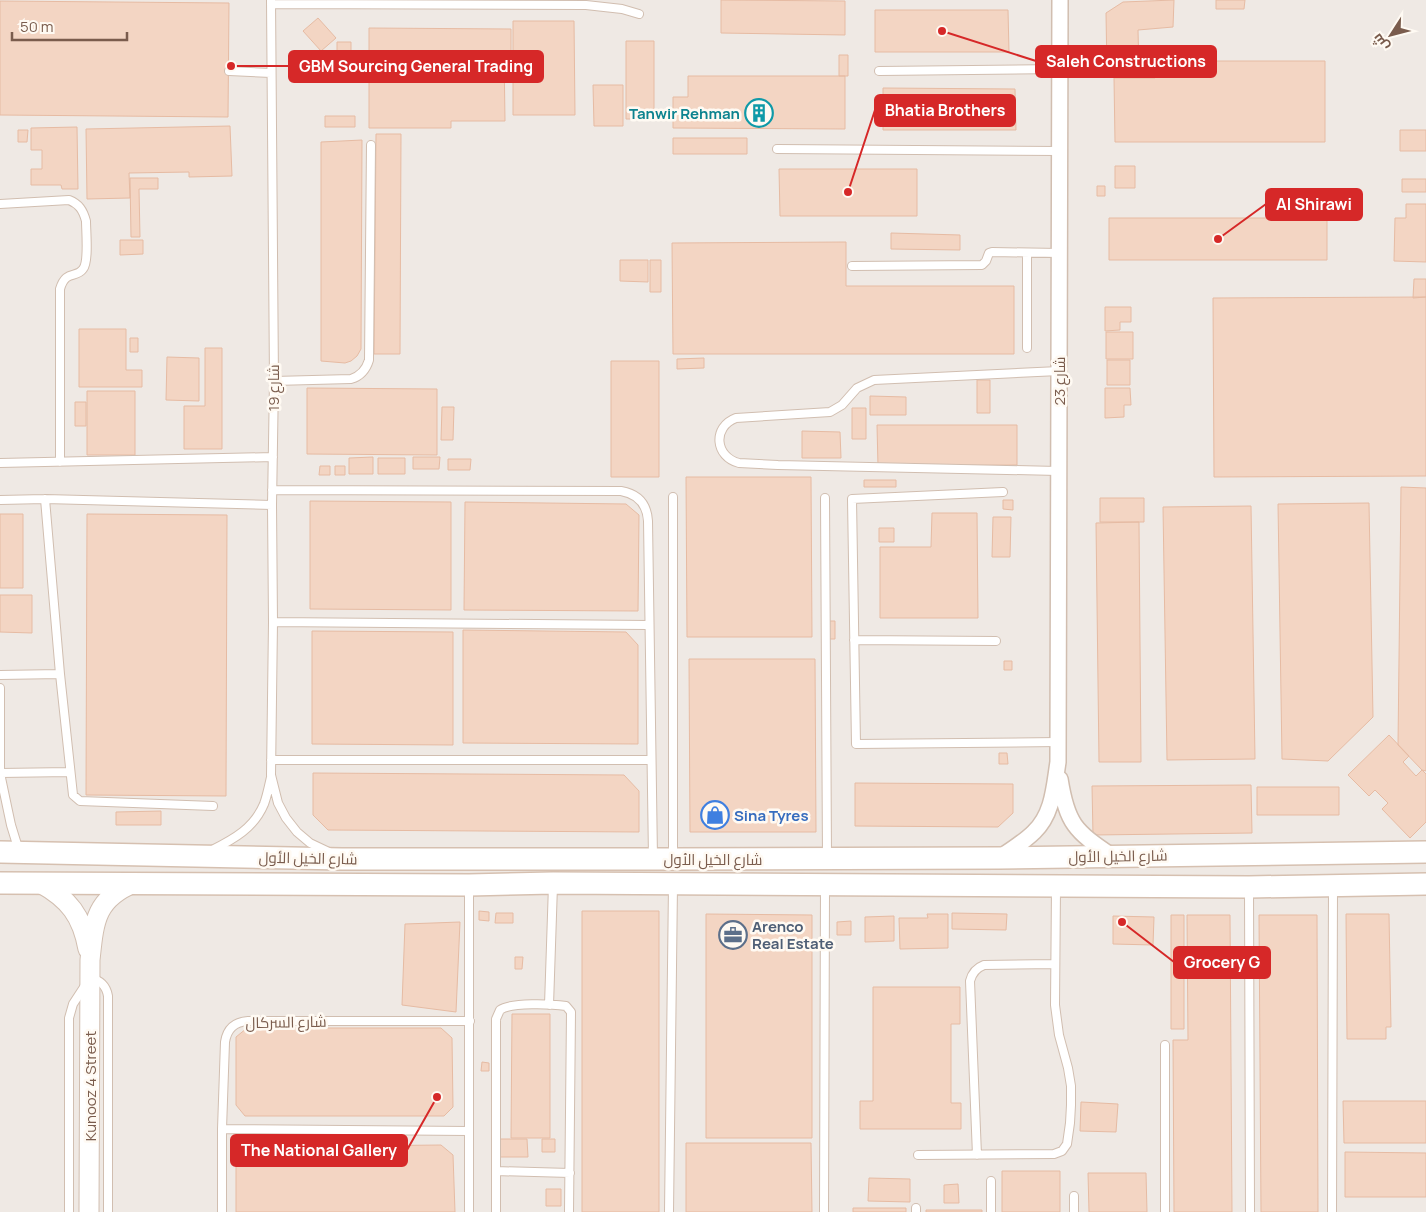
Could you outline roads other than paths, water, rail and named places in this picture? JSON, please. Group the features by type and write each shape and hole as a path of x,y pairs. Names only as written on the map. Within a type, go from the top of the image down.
{"main road":[{"name":"شارع الخيل الأول","path":"10,852 342,859 827,859 1426,852"},
{"name":"شارع الخيل الأول","path":"0,883 469,885 552,883 1249,887 1426,884"}],"street":[{"name":"شارع 23","path":"1060,0 1058,762 1063,797 1069,816 1087,839 1112,856"},
{"name":"شارع 23","path":"999,858 1033,834 1046,818 1052,799 1058,762"},
{"name":"Kunooz 4 Street","path":"40,883 63,898 76,914 85,933 90,969"},
{"name":"Kunooz 4 Street","path":"89,1212 90,969 95,924 102,908 116,892 134,883"}],"lane":[{"path":"271,2 586,6 622,9 639,14"},
{"name":"شارع 19","path":"198,857 238,836 251,825 265,802 271,775 274,381 271,2"},
{"path":"879,71 1060,68"},
{"path":"228,71 271,73"},
{"path":"274,381 351,379 361,374 367,365 371,145"},
{"path":"777,149 1059,152"},
{"path":"0,204 69,200 82,210 86,221 86,265 81,272 64,279 60,289 60,462"},
{"path":"852,266 982,265 985,264 992,252 1059,253"},
{"path":"1027,253 1027,348"},
{"path":"1058,471 739,463 725,456 720,446 719,436 726,423 736,418 830,412 842,405 857,388 874,380 1059,371"},
{"path":"0,463 273,457"},
{"path":"272,490 621,491 635,495 641,500 647,513 651,760 663,859"},
{"path":"1003,492 852,499 856,744 1058,742"},
{"path":"663,859 673,497"},
{"path":"825,498 827,859"},
{"path":"45,499 60,674 73,795 80,801 213,806"},
{"path":"0,500 45,499 272,505"},
{"path":"273,622 649,625"},
{"path":"854,640 996,641"},
{"path":"0,675 60,674"},
{"path":"0,688 0,774 11,825 10,852"},
{"path":"271,760 651,760"},
{"path":"0,774 70,772"},
{"name":"شارع 19","path":"271,775 278,803 286,818 297,832 310,843 342,859"},
{"path":"549,1005 552,883"},
{"path":"469,885 469,1212"},
{"path":"669,1212 673,885"},
{"path":"824,1212 825,885"},
{"path":"918,1155 1054,1154 1062,1151 1067,1144 1070,1123 1071,1086 1055,1005 1056,886"},
{"path":"1332,1212 1333,886"},
{"path":"1249,887 1250,1212"},
{"path":"977,1154 970,981 974,970 984,964 1055,964"},
{"path":"69,1212 69,1018 73,1004 90,969 107,990 108,996 108,1212"},
{"path":"496,1212 496,1019 500,1010 509,1006 549,1005 566,1006 570,1012 569,1212"},
{"name":"شارع السركال","path":"222,1212 225,1042 228,1031 236,1023 248,1021 470,1021"},
{"path":"1165,1045 1165,1212"},
{"path":"222,1129 469,1131"},
{"path":"496,1170 570,1173"},
{"path":"991,1181 991,1212"},
{"path":"1074,1196 1074,1212"}],"place":[{"name":"Saleh Constructions","path":"942,31"},
{"name":"GBM Sourcing General Trading","path":"231,66"},
{"name":"Tanwir Rehman","path":"759,113"},
{"name":"Bhatia Brothers","path":"848,192"},
{"name":"Al Shirawi","path":"1218,239"},
{"name":"Sina Tyres","path":"715,815"},
{"name":"Grocery G","path":"1122,922"},
{"name":"Arenco Real Estate","path":"733,935"},
{"name":"The National Gallery","path":"437,1097"}]}
